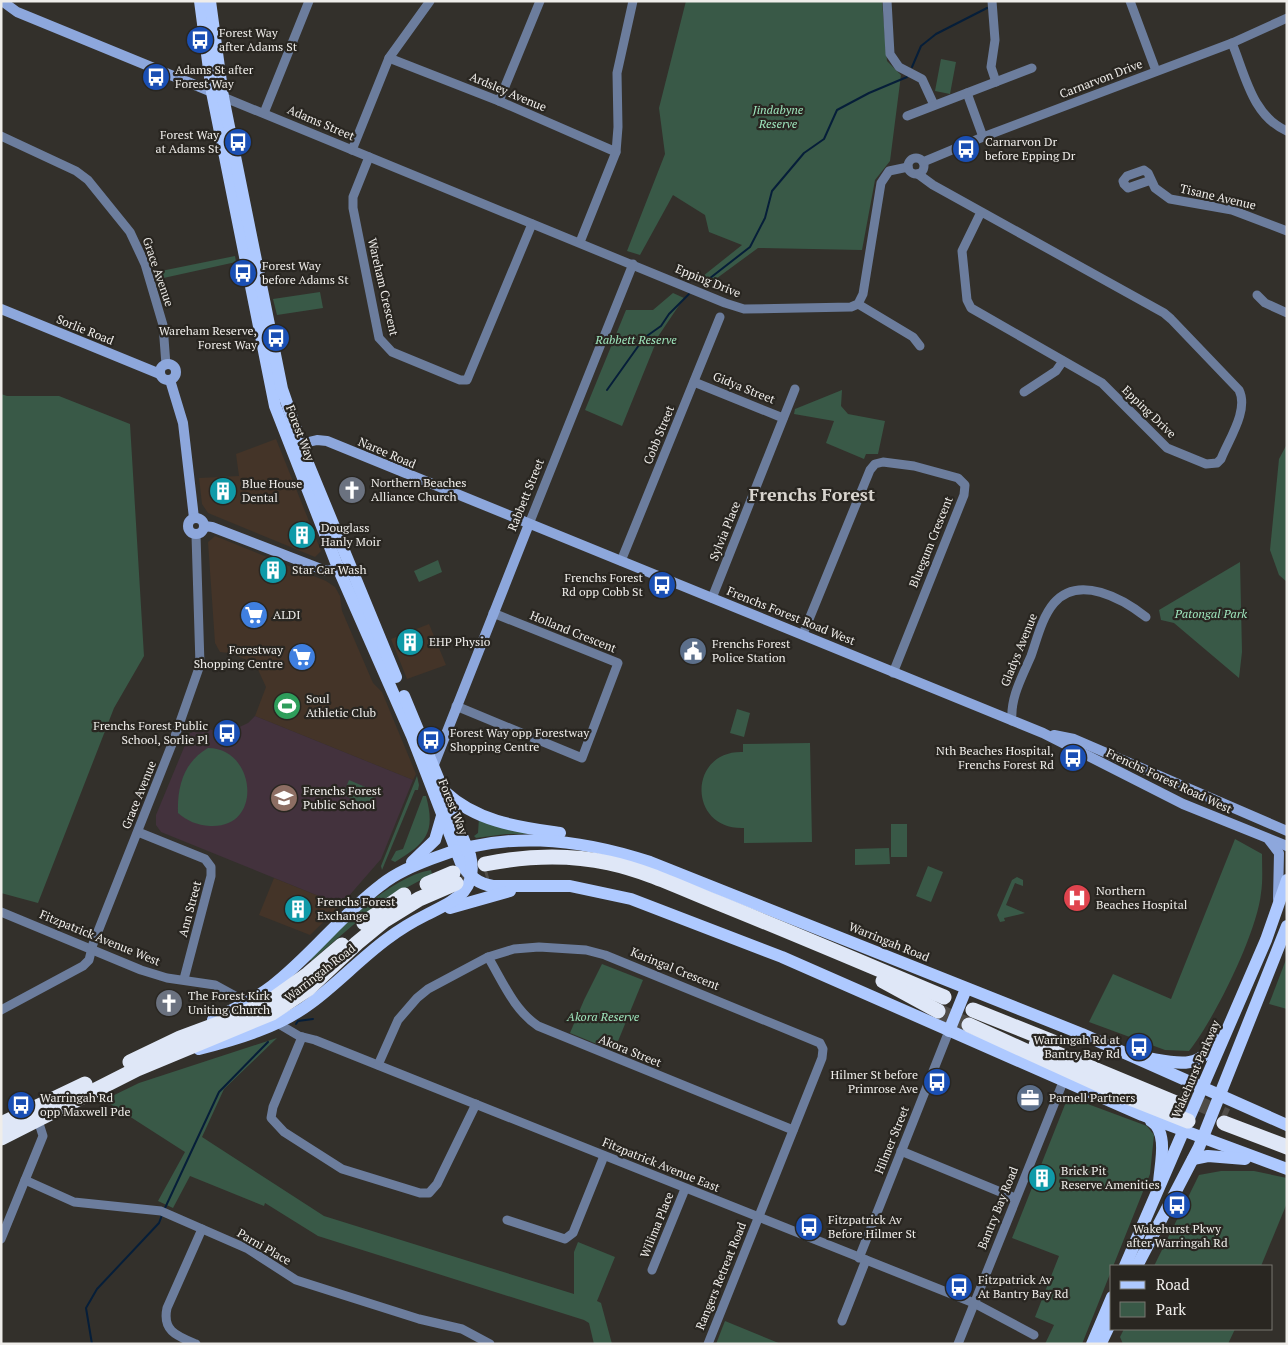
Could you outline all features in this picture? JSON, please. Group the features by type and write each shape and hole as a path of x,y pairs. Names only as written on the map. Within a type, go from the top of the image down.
{"highway":[{"name":"Warringah Road","path":"1,1124 35,1114 228,1033 287,1004 308,990 357,943 385,920 418,899 470,874 548,866 607,871 639,880 942,1005 758,919 638,871 609,863 548,856 507,860 470,874 410,892 381,910 308,974 273,999 234,1018 180,1038 35,1114 1,1138"},
{"path":"1179,1100 970,1017 1120,1094 1188,1122"},
{"path":"1214,1125 1287,1140"},
{"path":"1214,1125 1287,1147"}],"main road":[{"name":"Adams Street","path":"2,1 17,12 217,94"},
{"name":"Forest Way","path":"200,1 217,94 277,369 296,446 442,816 461,848"},
{"name":"Forest Way","path":"210,1 217,94"},
{"name":"Sorlie Road","path":"1,309 160,374"},
{"path":"166,365 175,370 175,375 170,380 164,379 160,374 162,367 166,365"},
{"path":"170,380 183,423 194,518"},
{"name":"Naree Road","path":"296,446 317,440 327,441 528,524"},
{"path":"194,518 201,520 204,526 201,533 196,535 188,529 190,521 194,518"},
{"name":"Frenchs Forest Road West","path":"528,524 1044,733 1183,804 1287,846"},
{"name":"Rabbett Street","path":"433,767 528,524"},
{"path":"204,526 212,527 326,571 345,568"},
{"name":"Forest Way","path":"345,568 444,790 461,848"},
{"name":"Frenchs Forest Road West","path":"1044,733 1074,739 1287,831"},
{"path":"444,790 467,809 497,822 519,828 595,840 650,862"},
{"path":"400,872 435,840 442,816"},
{"path":"1265,838 1273,842 1279,852 1278,908"},
{"name":"Warringah Road","path":"180,1038 262,994 293,969 353,909 400,872 461,848 510,840 558,840 605,848 650,862 964,994 1134,1057 1201,1092 1287,1125"},
{"path":"461,848 470,874 498,887 586,888 631,899 782,957 951,1026 1063,1082 1142,1115 1160,1129 1159,1183"},
{"name":"Warringah Road","path":"167,1058 232,1040 277,1023 310,1004 387,939 430,913 452,903 470,874"},
{"name":"Wakehurst Parkway","path":"1125,1265 1159,1183 1166,1174 1234,1016 1278,908 1287,880"},
{"path":"430,913 532,886"},
{"path":"1138,1265 1193,1159 1214,1125 1219,1100 1287,926"},
{"path":"951,1026 964,994"},
{"path":"1134,1057 1177,1063 1199,1060 1211,1050 1222,1027 1234,1016"},
{"path":"1142,1115 1214,1125 1261,1160"},
{"path":"1193,1159 1208,1156 1261,1160 1287,1169"},
{"path":"1092,1344 1110,1302"},
{"path":"1101,1344 1110,1324"}],"street":[{"path":"264,113 310,1"},
{"path":"352,150 389,58 430,1"},
{"path":"499,101 540,1"},
{"path":"580,242 616,152 618,127 617,73 633,1"},
{"path":"887,1 890,54 899,67 922,79 934,105"},
{"path":"992,1 995,40 991,67 996,82"},
{"path":"1130,1 1156,71"},
{"name":"Carnarvon Drive","path":"923,162 983,137 1232,43 1287,18"},
{"path":"1232,43 1256,105 1268,119 1287,131"},
{"name":"Ardsley Avenue","path":"389,58 499,101 616,152"},
{"path":"907,116 1032,68"},
{"path":"967,93 983,137"},
{"name":"Adams Street","path":"217,94 633,264"},
{"name":"Grace Avenue","path":"1,136 76,171 88,180 130,232 145,264 162,325 166,365"},
{"name":"Wareham Crescent","path":"369,157 353,197 353,208 380,338 384,346 400,356 460,380 467,380 532,224"},
{"path":"914,158 919,158 923,162 924,169 918,174 910,172 908,167 909,162 914,158"},
{"path":"908,167 889,171 881,183 863,294 858,304 913,338 920,346"},
{"name":"Epping Drive","path":"918,174 932,185 981,212 1171,318 1239,390 1242,396 1241,409 1222,459 1217,463 1206,464 1167,448 1102,383 971,308 967,300 962,251 981,212"},
{"name":"Tisane Avenue","path":"1150,180 1161,193 1170,199 1232,210 1287,231"},
{"name":"Epping Drive","path":"633,264 732,306 744,308 851,307 858,304"},
{"name":"Rabbett Street","path":"528,524 633,264"},
{"path":"1257,296 1265,303 1287,313"},
{"name":"Cobb Street","path":"621,561 720,317"},
{"path":"1024,392 1056,371 1063,361"},
{"name":"Gidya Street","path":"694,382 784,418"},
{"name":"Sylvia Place","path":"712,598 795,389"},
{"name":"Bluegum Crescent","path":"803,634 870,470 875,464 883,462 914,466 958,478 965,485 964,494 893,673"},
{"name":"Grace Avenue","path":"1,1010 83,966 89,960 184,712 200,665 196,535"},
{"name":"Gladys Avenue","path":"1012,721 1012,703 1047,614 1060,598 1078,591 1103,594 1130,604 1146,617"},
{"name":"Holland Crescent","path":"456,706 582,758 618,663 493,613"},
{"name":"Ann Street","path":"138,832 205,859 211,867 211,876 184,979"},
{"name":"Fitzpatrick Avenue West","path":"1,912 156,975 215,985 246,1002"},
{"name":"Karingal Crescent","path":"378,1065 398,1020 417,998 428,989 488,957 504,952 533,948 564,948 596,952 817,1040 822,1045 824,1053 758,1217"},
{"name":"Akora Street","path":"488,957 516,1005 529,1020 538,1026 793,1130"},
{"name":"Fitzpatrick Avenue East","path":"277,1023 301,1037 315,1040 974,1304 1034,1335"},
{"name":"Hilmer Street","path":"842,1320 901,1151 951,1026"},
{"path":"301,1037 273,1107 271,1118 284,1132 334,1164 351,1172 420,1194 429,1193 438,1184 476,1104"},
{"name":"Bantry Bay Road","path":"958,1344 1063,1082"},
{"path":"1,1239 43,1136 35,1114"},
{"path":"901,1151 1015,1198"},
{"path":"508,1220 565,1239 573,1233 604,1156"},
{"name":"Parni Place","path":"25,1180 74,1202 154,1209 248,1249 296,1280 419,1319 462,1329 490,1344"},
{"name":"Wilima Place","path":"652,1270 685,1189"},
{"name":"Rangers Retreat Road","path":"708,1344 758,1217"},
{"path":"196,1344 171,1332 165,1320 167,1308 202,1229"}],"shaded area":[{"path":"276,439 321,551 315,557 208,513 202,504 199,478 239,476 236,454"},
{"name":"Forestway Shopping Centre","path":"215,536 326,581 335,587 340,596 342,611 373,683 382,692 416,774 413,780 255,716 266,687 255,663 229,653 220,652 215,643 208,542"},
{"path":"429,624 446,665 407,679 391,639"},
{"name":"Frenchs Forest Public School","path":"255,716 413,780 381,859 341,905 161,832 156,825 156,815 190,733 204,728 221,732 231,731 248,723"},
{"path":"274,878 341,905 310,935 259,915"}],"green space":[{"name":"Jindabyne Reserve","path":"686,1 882,1 887,61 901,75 890,161 875,180 862,250 758,248 709,284 698,280 742,245 709,232 705,215 673,195 640,255 627,251 665,154 659,108"},
{"path":"941,59 956,62 950,94 935,91"},
{"path":"235,256 236,262 159,279 156,272"},
{"path":"320,292 323,308 277,315 273,299"},
{"name":"Rabbett Reserve","path":"673,293 684,298 659,335 622,426 585,410 626,310 653,310"},
{"path":"842,390 841,406 848,414 885,421 878,454 866,454 864,459 826,443 834,421 794,414 795,409"},
{"path":"1,394 7,396 59,396 130,424 144,656 114,708 38,903 1,893"},
{"path":"1287,444 1287,582 1279,575 1270,550 1279,459"},
{"path":"438,560 442,572 419,582 414,571"},
{"name":"Patongal Park","path":"1240,562 1242,652 1239,678 1174,623 1161,620 1159,610"},
{"path":"737,709 750,713 744,737 730,733"},
{"path":"810,743 812,842 744,843 744,828 725,825 712,817 704,804 701,790 704,776 712,763 725,755 743,752 743,744"},
{"path":"208,748 224,751 236,761 244,773 247,788 246,803 239,815 227,824 201,825 192,822 178,813 179,793 184,776 193,760"},
{"path":"417,776 418,790 415,790 382,870 381,866"},
{"path":"349,780 377,792 371,807 343,795"},
{"path":"423,796 426,796 430,819 426,836 414,849 395,862 391,860 396,851 403,849"},
{"path":"479,818 541,834 506,834 476,838 474,836 478,833"},
{"path":"891,824 907,824 907,857 891,857"},
{"path":"1235,839 1262,854 1262,884 1258,910 1243,952 1222,998 1189,1051 1165,1050 1089,1022 1113,974 1171,999"},
{"path":"889,848 890,864 855,865 855,849"},
{"path":"928,866 943,872 931,902 916,896"},
{"path":"431,870 432,874 380,902 311,961 309,958 335,933 382,893 415,875"},
{"path":"1017,877 1023,880 1023,886 1015,883 1006,905 1025,913 1004,918 1005,921 1000,922 997,915 1012,880"},
{"path":"1287,957 1287,1009 1269,1004"},
{"name":"Akora Reserve","path":"602,964 643,980 614,1051 570,1033"},
{"path":"277,1038 224,1089 202,1137 324,1216 574,1294 574,1252 578,1242 615,1257 597,1301 601,1303 612,1344 594,1344 589,1323 584,1320 318,1236 265,1203 264,1206 190,1176 173,1208 158,1201 185,1152 104,1100 139,1083"},
{"path":"1077,1100 1147,1126 1154,1135 1150,1174 1114,1265 1110,1265 1110,1274 1082,1344 1045,1344 1054,1325 1035,1317 1059,1256 1012,1238 1066,1102"},
{"path":"1221,1171 1254,1171 1287,1178 1287,1203 1261,1265 1154,1265 1199,1175"},
{"path":"725,1321 781,1344 716,1344"},
{"path":"1124,1330 1235,1330 1228,1344 1123,1344 1120,1337"}],"waterway":[{"path":"912,67 921,46 936,34 987,8"},
{"path":"705,282 750,247 765,218 772,191 804,153 824,139 837,110 869,93 907,77"},
{"path":"607,390 644,338 661,326 669,314 689,294"},
{"path":"296,1024 298,1021 313,1019"},
{"path":"165,1208 219,1092 268,1042"},
{"path":"92,1344 86,1308 97,1289 159,1223 162,1215"}],"tunnel":[{"path":"463,881 488,874"},
{"path":"938,1011 969,1025"},
{"path":"1180,1095 1227,1116"}],"place":[{"name":"Forest Way after Adams St","path":"200,40"},
{"name":"Adams St after Forest Way","path":"156,77"},
{"name":"Forest Way at Adams St","path":"238,142"},
{"name":"Carnarvon Dr before Epping Dr","path":"966,149"},
{"name":"Forest Way before Adams St","path":"243,273"},
{"name":"Wareham Reserve, Forest Way","path":"276,338"},
{"name":"Northern Beaches Alliance Church","path":"352,490"},
{"name":"Blue House Dental","path":"223,491"},
{"name":"Douglass Hanly Moir","path":"302,535"},
{"name":"Star Car Wash","path":"273,570"},
{"name":"Frenchs Forest Rd opp Cobb St","path":"662,585"},
{"name":"ALDI","path":"254,615"},
{"name":"EHP Physio","path":"410,642"},
{"name":"Frenchs Forest Police Station","path":"693,651"},
{"name":"Forestway Shopping Centre","path":"302,657"},
{"name":"Soul Athletic Club","path":"287,706"},
{"name":"Frenchs Forest Public School, Sorlie Pl","path":"227,733"},
{"name":"Forest Way opp Forestway Shopping Centre","path":"431,740"},
{"name":"Nth Beaches Hospital, Frenchs Forest Rd","path":"1073,758"},
{"name":"Frenchs Forest Public School","path":"284,798"},
{"name":"Northern Beaches Hospital","path":"1077,898"},
{"name":"Frenchs Forest Exchange","path":"298,909"},
{"name":"The Forest Kirk Uniting Church","path":"169,1003"},
{"name":"Warringah Rd at Bantry Bay Rd","path":"1139,1047"},
{"name":"Hilmer St before Primrose Ave","path":"937,1082"},
{"name":"Parnell Partners","path":"1030,1098"},
{"name":"Warringah Rd opp Maxwell Pde","path":"21,1105"},
{"name":"Brick Pit Reserve Amenities","path":"1042,1178"},
{"name":"Wakehurst Pkwy after Warringah Rd","path":"1177,1205"},
{"name":"Fitzpatrick Av Before Hilmer St","path":"809,1227"},
{"name":"Fitzpatrick Av At Bantry Bay Rd","path":"959,1287"}],"district":[{"name":"Frenchs Forest","path":"812,495"}]}
